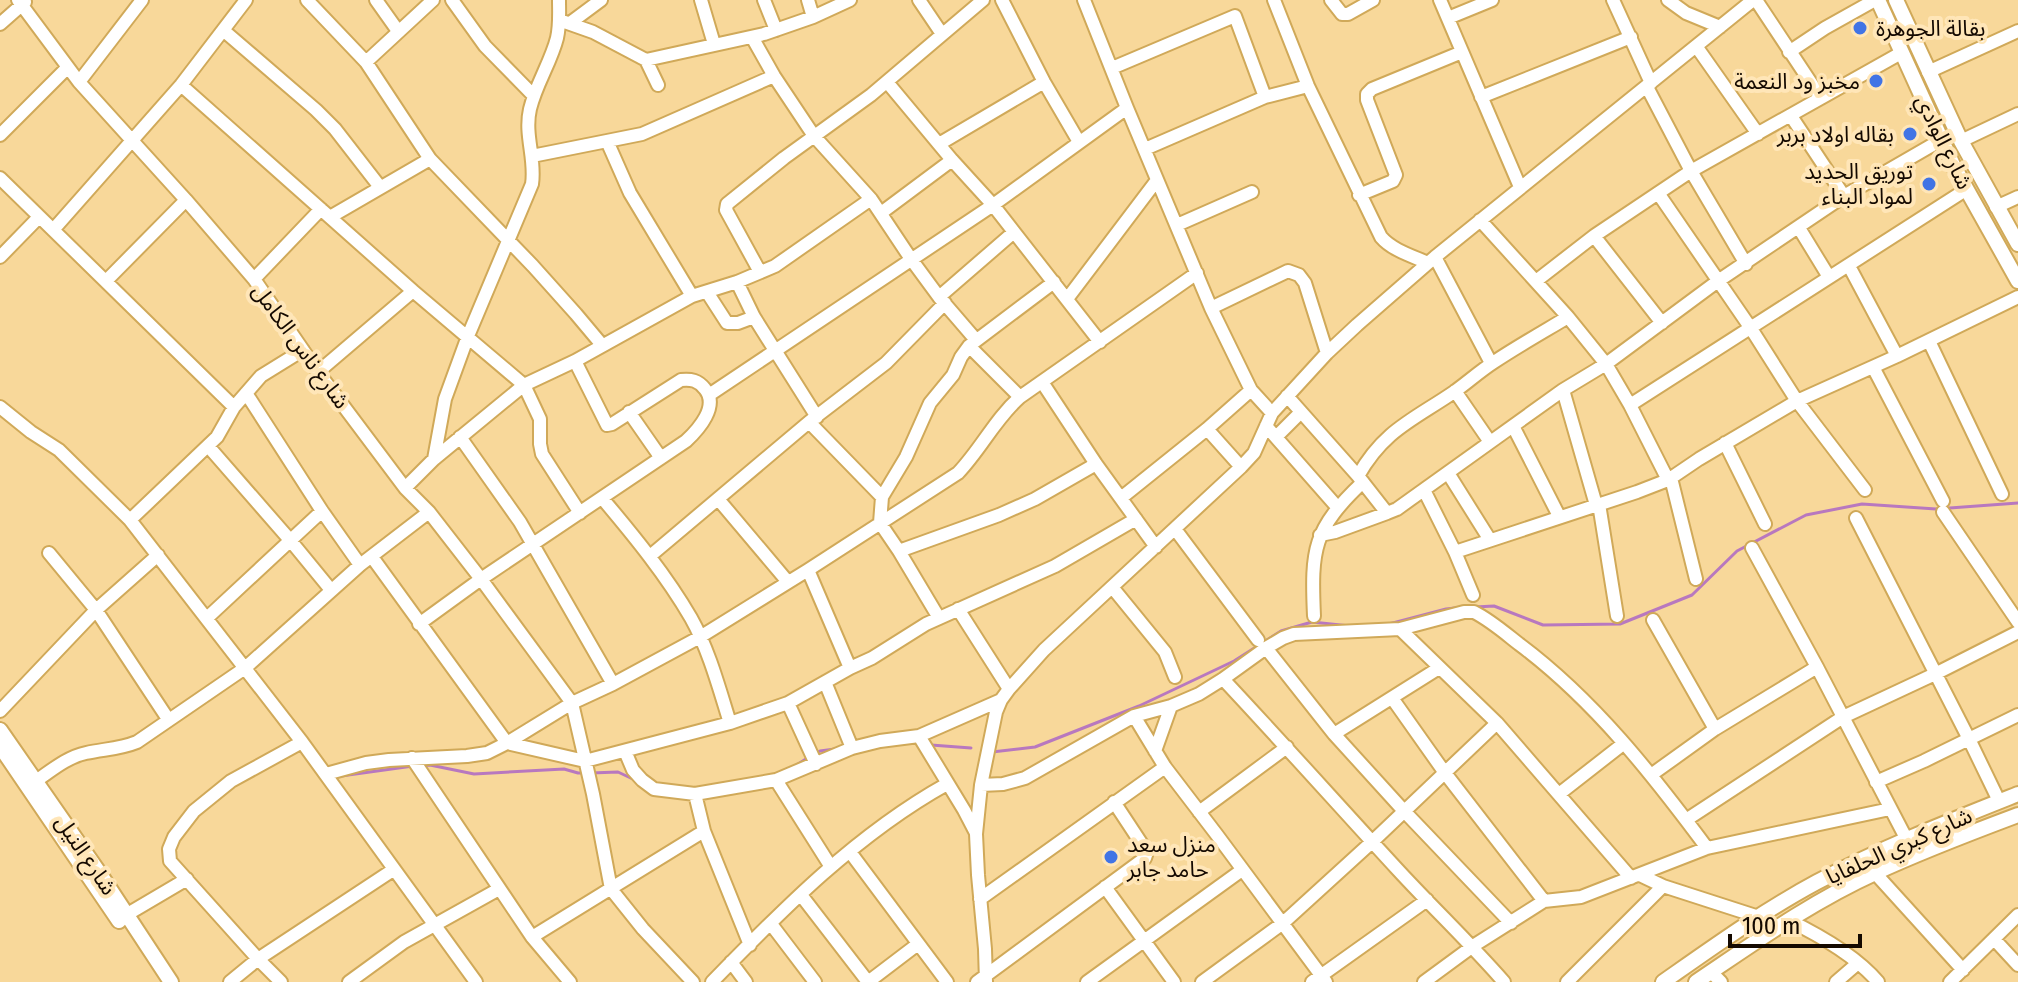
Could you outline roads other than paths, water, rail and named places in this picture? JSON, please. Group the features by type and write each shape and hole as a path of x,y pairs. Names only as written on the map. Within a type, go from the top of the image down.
{"main road":[{"name":"شارع الوادي","path":"1876,0 1941,140 2018,281"},
{"name":"شارع الوادي","path":"1902,2 1928,72 1961,141 2018,244"},
{"name":"شارع النيل","path":"0,730 171,982"},
{"name":"شارع النيل","path":"0,746 160,982"},
{"name":"شارع كبري الحلفايا","path":"1663,982 1759,917 1828,877 2018,794"},
{"path":"1696,982 1716,977 1788,920 1835,893 1871,875 2018,815"},
{"path":"1861,861 1871,875"},
{"path":"1828,877 1835,893"}],"street":[{"path":"79,82 142,0"},
{"path":"53,230 181,85 246,0"},
{"path":"307,0 366,62 430,159 602,345"},
{"path":"376,0 398,31"},
{"path":"366,62 433,0"},
{"path":"434,459 445,399 532,184 528,123 534,96 564,22 559,0"},
{"path":"564,22 601,0"},
{"path":"701,0 714,44"},
{"path":"764,0 776,30"},
{"path":"808,0 813,17"},
{"path":"646,60 776,30 850,0"},
{"path":"919,0 942,34"},
{"path":"760,272 725,206 887,82 983,0"},
{"path":"1002,0 1079,142"},
{"path":"1084,0 1211,308 1251,390 1276,437 1338,508"},
{"path":"1274,0 1308,86 1381,237 1386,243 1431,260 1491,363"},
{"path":"1331,0 1342,14 1348,14 1373,0"},
{"path":"1440,0 1520,187"},
{"path":"1448,18 1492,0"},
{"path":"1613,0 1649,85 1691,171 1746,264"},
{"path":"1668,0 1686,13 1720,27"},
{"path":"983,980 985,937 976,834 981,785 996,712 1005,694 1044,650 1241,467 1254,453 1269,420 1287,396 1327,353 1431,260 1755,0 1821,98"},
{"path":"1789,52 1876,0"},
{"path":"454,1 485,46 534,96"},
{"path":"0,24 22,2"},
{"name":"شارع ناس الكامل","path":"22,2 67,68 254,279 318,372 405,488 429,512 481,579 572,703"},
{"path":"1112,68 1235,16 1265,97"},
{"path":"564,22 593,32 646,60 658,85"},
{"path":"223,30 316,110 335,129 380,187"},
{"path":"1928,72 2018,31"},
{"path":"752,37 814,136 871,199 972,343 1020,397"},
{"path":"1481,97 1631,37"},
{"path":"1696,46 1758,134"},
{"path":"1359,195 1393,181 1396,175 1367,94 1372,89 1462,52"},
{"path":"1536,281 1594,236 1691,171 1901,53"},
{"path":"0,135 67,68"},
{"path":"532,156 650,132 774,76"},
{"path":"887,82 993,205 1100,342"},
{"path":"939,144 1044,82"},
{"path":"181,85 524,385 540,419 542,454 580,513"},
{"path":"1145,149 1265,97 1308,86"},
{"path":"709,395 993,205 1127,108"},
{"path":"1961,141 2018,114"},
{"path":"1791,116 1844,196"},
{"path":"1320,535 1397,509 1563,390 1606,364 1718,281 1844,196 1941,140"},
{"path":"607,141 630,193 692,296"},
{"path":"254,279 326,213 430,159"},
{"path":"881,213 952,160"},
{"path":"0,178 234,407"},
{"path":"1067,299 1157,180"},
{"path":"1630,405 1967,189"},
{"path":"1177,225 1252,192"},
{"path":"1658,193 1797,401 1865,490"},
{"path":"1996,207 2018,197"},
{"path":"405,488 434,459 524,385 575,361 692,296 760,272 791,255 871,199"},
{"path":"107,280 186,200"},
{"path":"0,257 39,217"},
{"path":"1480,220 1606,364 1669,479 1696,579"},
{"path":"1799,228 1829,277"},
{"path":"650,556 886,363 942,300 1014,232"},
{"path":"1594,236 1662,323"},
{"path":"1849,266 1897,356"},
{"path":"1211,308 1288,271 1299,275 1305,283 1327,353"},
{"path":"326,774 366,763 487,753 572,703 700,637 958,473 1020,397 1197,273"},
{"path":"737,282 813,420 882,497"},
{"path":"939,618 880,523 882,497 906,457 930,403 953,375 972,343 1054,282"},
{"path":"318,372 413,291"},
{"path":"707,292 727,323 754,317"},
{"path":"1455,552 1669,479 1797,401 2018,297"},
{"path":"1314,616 1313,559 1320,535 1383,440 1491,363 1568,317"},
{"path":"1929,341 2002,494"},
{"path":"130,520 217,437 234,407 261,376 303,350"},
{"path":"419,624 686,441 707,416 709,395 701,384 690,379 681,380 607,425 575,361"},
{"path":"1873,367 1943,507 2018,622"},
{"path":"1042,382 1156,547"},
{"path":"1121,498 1251,390"},
{"path":"1563,390 1598,504 1617,616"},
{"path":"1455,391 1490,442"},
{"path":"246,393 360,565"},
{"path":"1287,396 1387,513"},
{"path":"0,407 59,450 130,520 326,774 476,982"},
{"path":"629,412 661,458"},
{"path":"1276,437 1301,412"},
{"path":"1513,426 1559,516"},
{"path":"1207,429 1241,467"},
{"path":"460,437 520,522 613,684"},
{"path":"1725,443 1765,524"},
{"path":"208,446 331,590"},
{"path":"899,551 999,515 1035,499 1096,464"},
{"path":"1448,473 1490,540"},
{"path":"1424,490 1473,595"},
{"path":"602,498 650,556 692,619 730,723"},
{"path":"718,499 788,582"},
{"path":"207,618 322,511"},
{"path":"36,781 66,760 137,742 245,668 360,565 429,512"},
{"path":"1856,518 1999,801"},
{"path":"372,557 507,743 585,761 730,723 788,703 872,658 914,631 1055,566 1136,519"},
{"path":"1175,529 1334,734 1511,923"},
{"path":"1752,548 1907,840"},
{"path":"49,553 96,610 168,719"},
{"path":"0,711 96,610 158,555"},
{"path":"808,570 850,668"},
{"path":"1112,587 1165,652 1175,677"},
{"path":"958,609 1005,694"},
{"path":"981,785 1003,784 1025,778 1134,716 1199,694 1223,679 1262,644 1303,632 1400,629 1474,612 1573,689 1651,775 1707,848"},
{"path":"1653,620 1715,729"},
{"path":"1400,629 1497,723 1636,876 1759,917"},
{"path":"1686,820 1843,717 2018,632"},
{"path":"1651,775 1715,729 1817,667"},
{"path":"1334,734 1439,668"},
{"path":"1223,679 1504,982"},
{"path":"825,682 852,748"},
{"path":"625,751 633,770 654,789 695,794 776,780 852,748 919,736 1005,694"},
{"path":"1392,698 1445,773 1544,901"},
{"path":"572,703 611,889 643,929 693,982"},
{"path":"788,703 816,764"},
{"path":"1155,751 1171,706"},
{"path":"1876,782 2018,715"},
{"path":"1134,716 1165,767 1283,923 1320,980 1427,900"},
{"path":"1202,982 1283,923 1497,723"},
{"path":"919,736 976,834"},
{"path":"281,982 170,861 169,849 174,837 194,811 231,781 302,742"},
{"path":"1559,794 1623,744"},
{"path":"1199,812 1287,747"},
{"path":"412,758 532,937 570,982"},
{"path":"980,899 1165,767"},
{"path":"776,780 831,867"},
{"path":"712,982 831,867 904,810 947,784"},
{"path":"695,794 704,831 750,945"},
{"path":"983,980 1147,855 1114,802"},
{"path":"1424,982 1473,946 1544,901 1581,897 1707,848 1890,809"},
{"path":"532,937 704,831"},
{"path":"850,852 947,982"},
{"path":"230,982 258,959 393,870"},
{"path":"1087,982 1242,870"},
{"path":"1871,875 1963,970"},
{"path":"126,915 187,879"},
{"path":"1567,982 1663,886"},
{"path":"1105,887 1174,982"},
{"path":"349,982 404,942 499,889"},
{"path":"801,895 868,982 918,944"},
{"path":"1950,982 2018,915"},
{"path":"1788,920 1815,933 1868,970 1878,982"},
{"path":"771,924 815,982"},
{"path":"1994,939 2018,965"},
{"path":"731,962 746,982"},
{"path":"1836,982 1858,963"}],"waterway":[{"path":"1475,607 1494,606 1543,625 1620,624 1692,595 1737,551 1806,515 1862,504 1936,509 2018,503"},
{"path":"1389,624 1455,608"},
{"path":"992,752 1035,747 1139,706 1234,661 1281,631 1312,622 1350,626"},
{"path":"931,745 971,748"},
{"path":"816,753 835,749"},
{"path":"795,766 809,757"},
{"path":"341,776 413,766"},
{"path":"421,766 474,774 564,769 583,773"},
{"path":"591,773 618,772 637,781"}],"place":[{"name":"بقالة الجوهرة","path":"1860,28"},
{"name":"مخبز ود النعمة","path":"1876,81"},
{"name":"بقاله اولاد بربر","path":"1910,134"},
{"name":"توريق الحديد لمواد البناء","path":"1929,184"},
{"name":"منزل سعد حامد جابر","path":"1111,857"}]}
